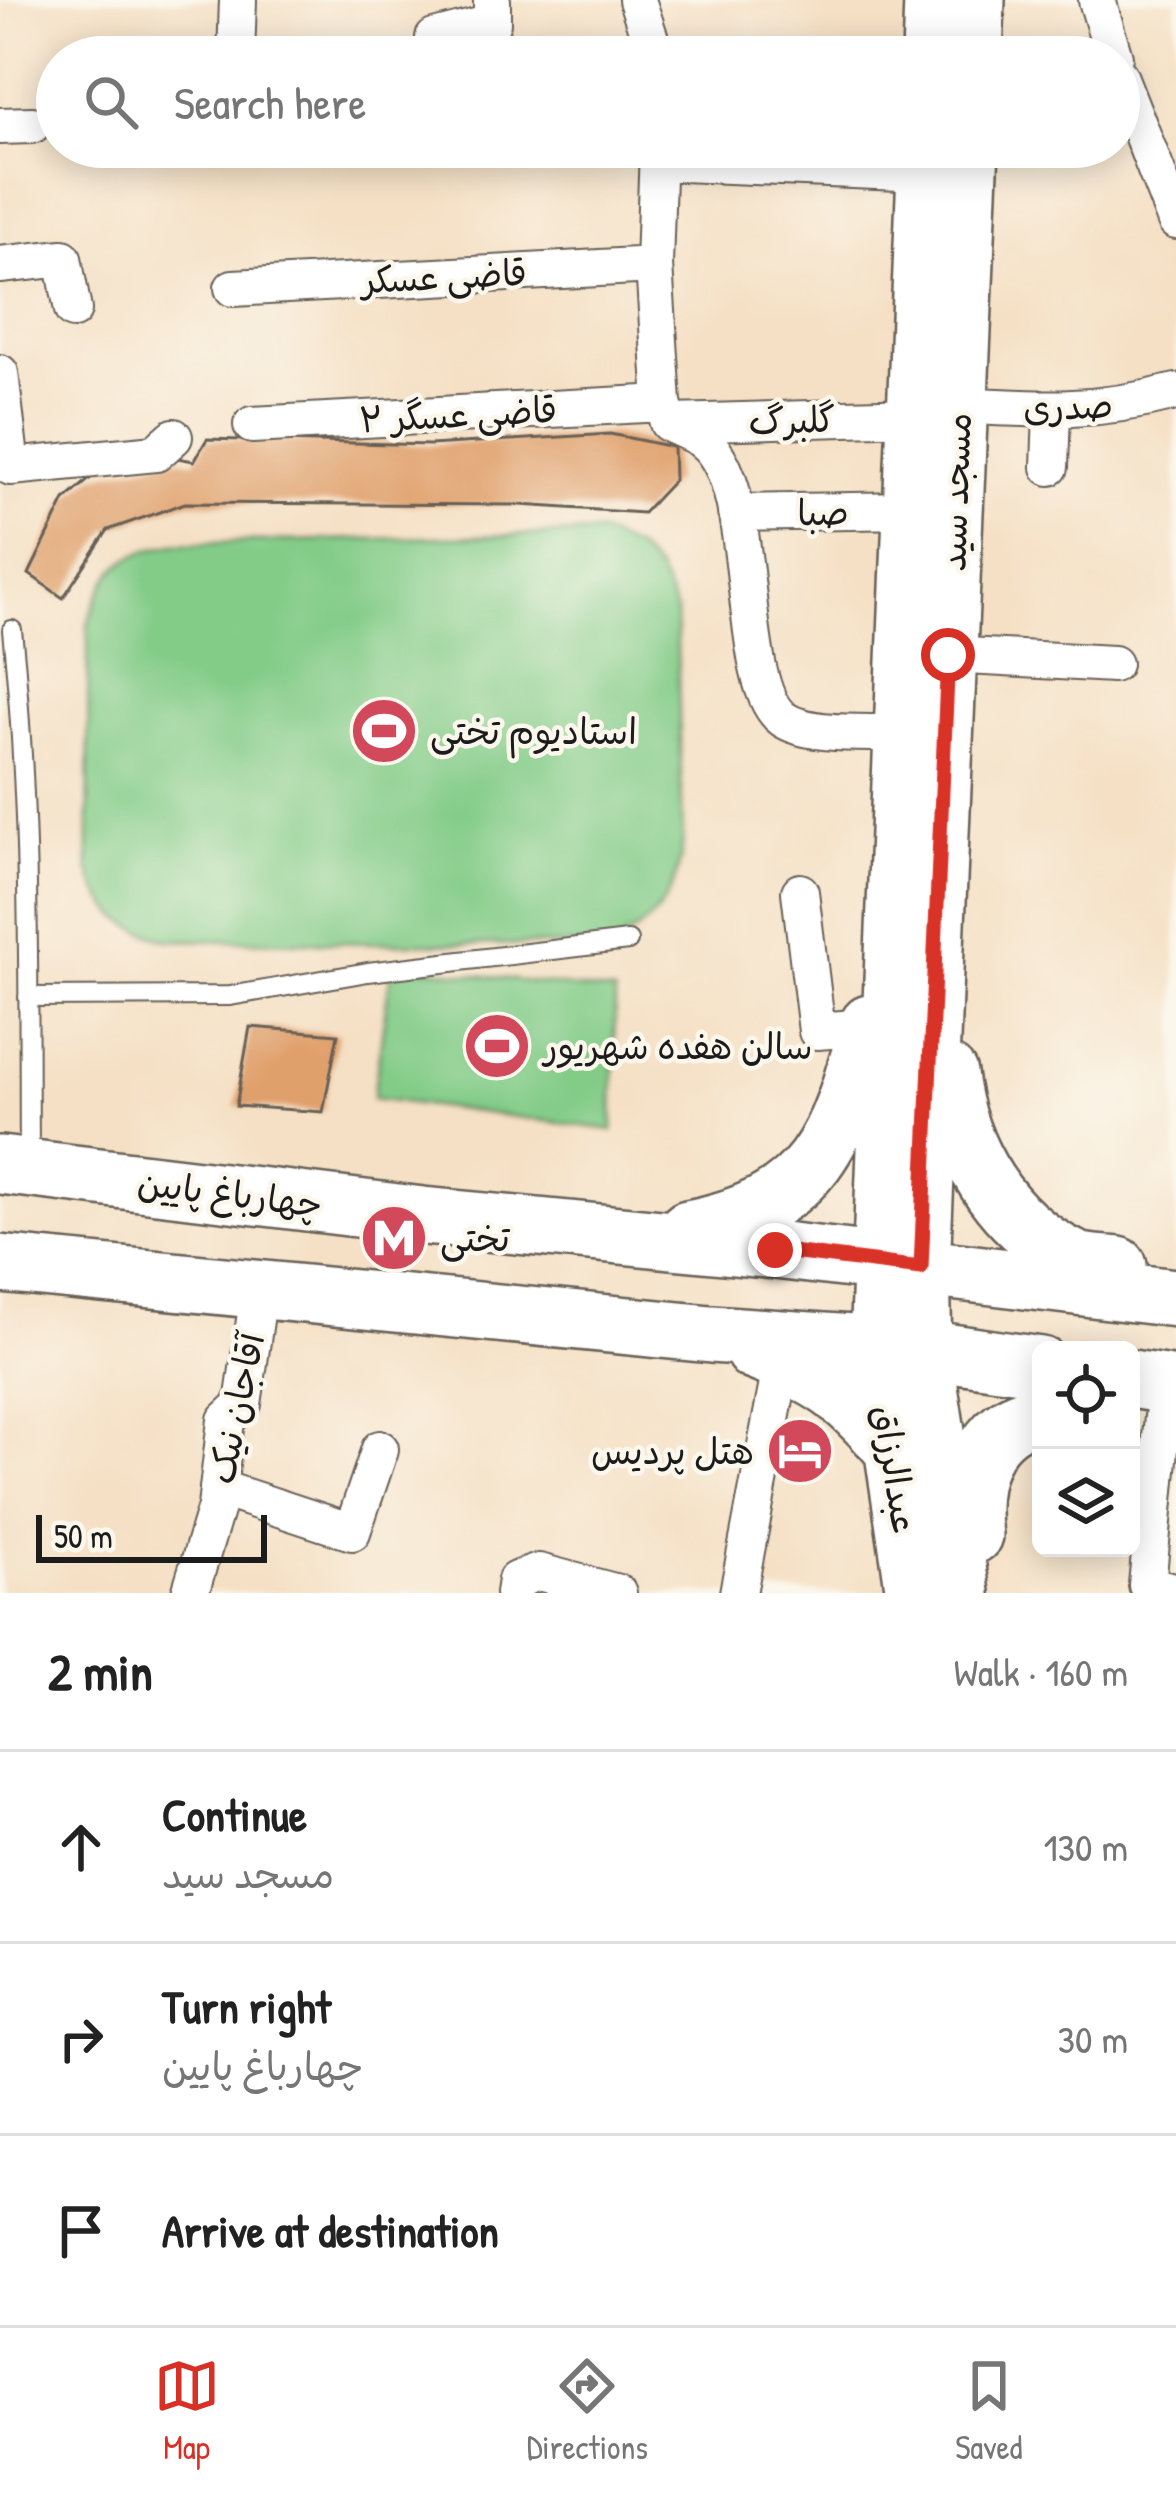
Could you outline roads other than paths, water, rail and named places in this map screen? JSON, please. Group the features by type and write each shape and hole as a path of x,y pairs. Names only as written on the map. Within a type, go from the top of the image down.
{"main road":[{"path":"932,36 933,0"},
{"path":"975,36 976,0"},
{"name":"مسجد سید","path":"901,1347 900,1266 914,950 948,655 937,410 941,168"},
{"name":"مسجد سید","path":"914,950 902,733 911,510 937,410"},
{"path":"643,1237 749,1212 802,1179 835,1133 868,1027 914,950"},
{"path":"914,950 964,1142 989,1187 1026,1229 1076,1261 1176,1273"},
{"name":"چهارباغ پایین","path":"15,1166 1176,1298"},
{"path":"523,1314 544,1302 553,1288 550,1243 535,1227"},
{"path":"0,1264 711,1334 901,1347 1032,1365"},
{"path":"711,1334 821,1379 848,1398 892,1449"},
{"name":"عبدالرزاق","path":"901,1347 892,1449 915,1593"},
{"name":"عبدالرزاق","path":"901,1347 961,1593"},
{"path":"981,1593 970,1516 975,1467 999,1428 1032,1416"}],"street":[{"path":"237,36 238,0"},
{"path":"441,36 492,22 492,0"},
{"path":"637,0 649,36"},
{"path":"1097,0 1108,36"},
{"path":"1140,129 1176,220"},
{"path":"657,168 654,265 666,413 704,440 723,465 736,513 761,682 779,717 798,726 902,733"},
{"path":"0,265 63,258 73,310"},
{"name":"قاضی عسکر","path":"233,288 654,265"},
{"path":"0,373 11,467 156,453 174,436"},
{"name":"صدری","path":"937,410 1116,407 1176,392"},
{"name":"گلبرگ","path":"666,413 937,410"},
{"path":"1050,467 1052,411"},
{"name":"قاضی عسگر ۲","path":"252,425 666,413"},
{"name":"صبا","path":"736,513 911,510"},
{"path":"948,655 1113,664"},
{"path":"800,892 817,1030 868,1027"},
{"name":"آقاجان نیک","path":"190,1593 218,1488 226,1420 243,1404 259,1292"},
{"path":"737,1593 782,1362"},
{"path":"1151,1386 1147,1585 1171,1590"},
{"path":"218,1488 352,1532 380,1449"},
{"path":"514,1593 516,1580 539,1572 618,1593"}],"lane":[{"path":"12,630 24,744 28,997 15,1166"},
{"path":"28,997 230,996 368,972 628,941"}],"place":[{"name":"استادیوم تختی","path":"384,731"},
{"name":"سالن هفده شهریور","path":"497,1046"},
{"name":"تختی","path":"394,1238"},
{"name":"هتل پردیس","path":"800,1451"}]}
